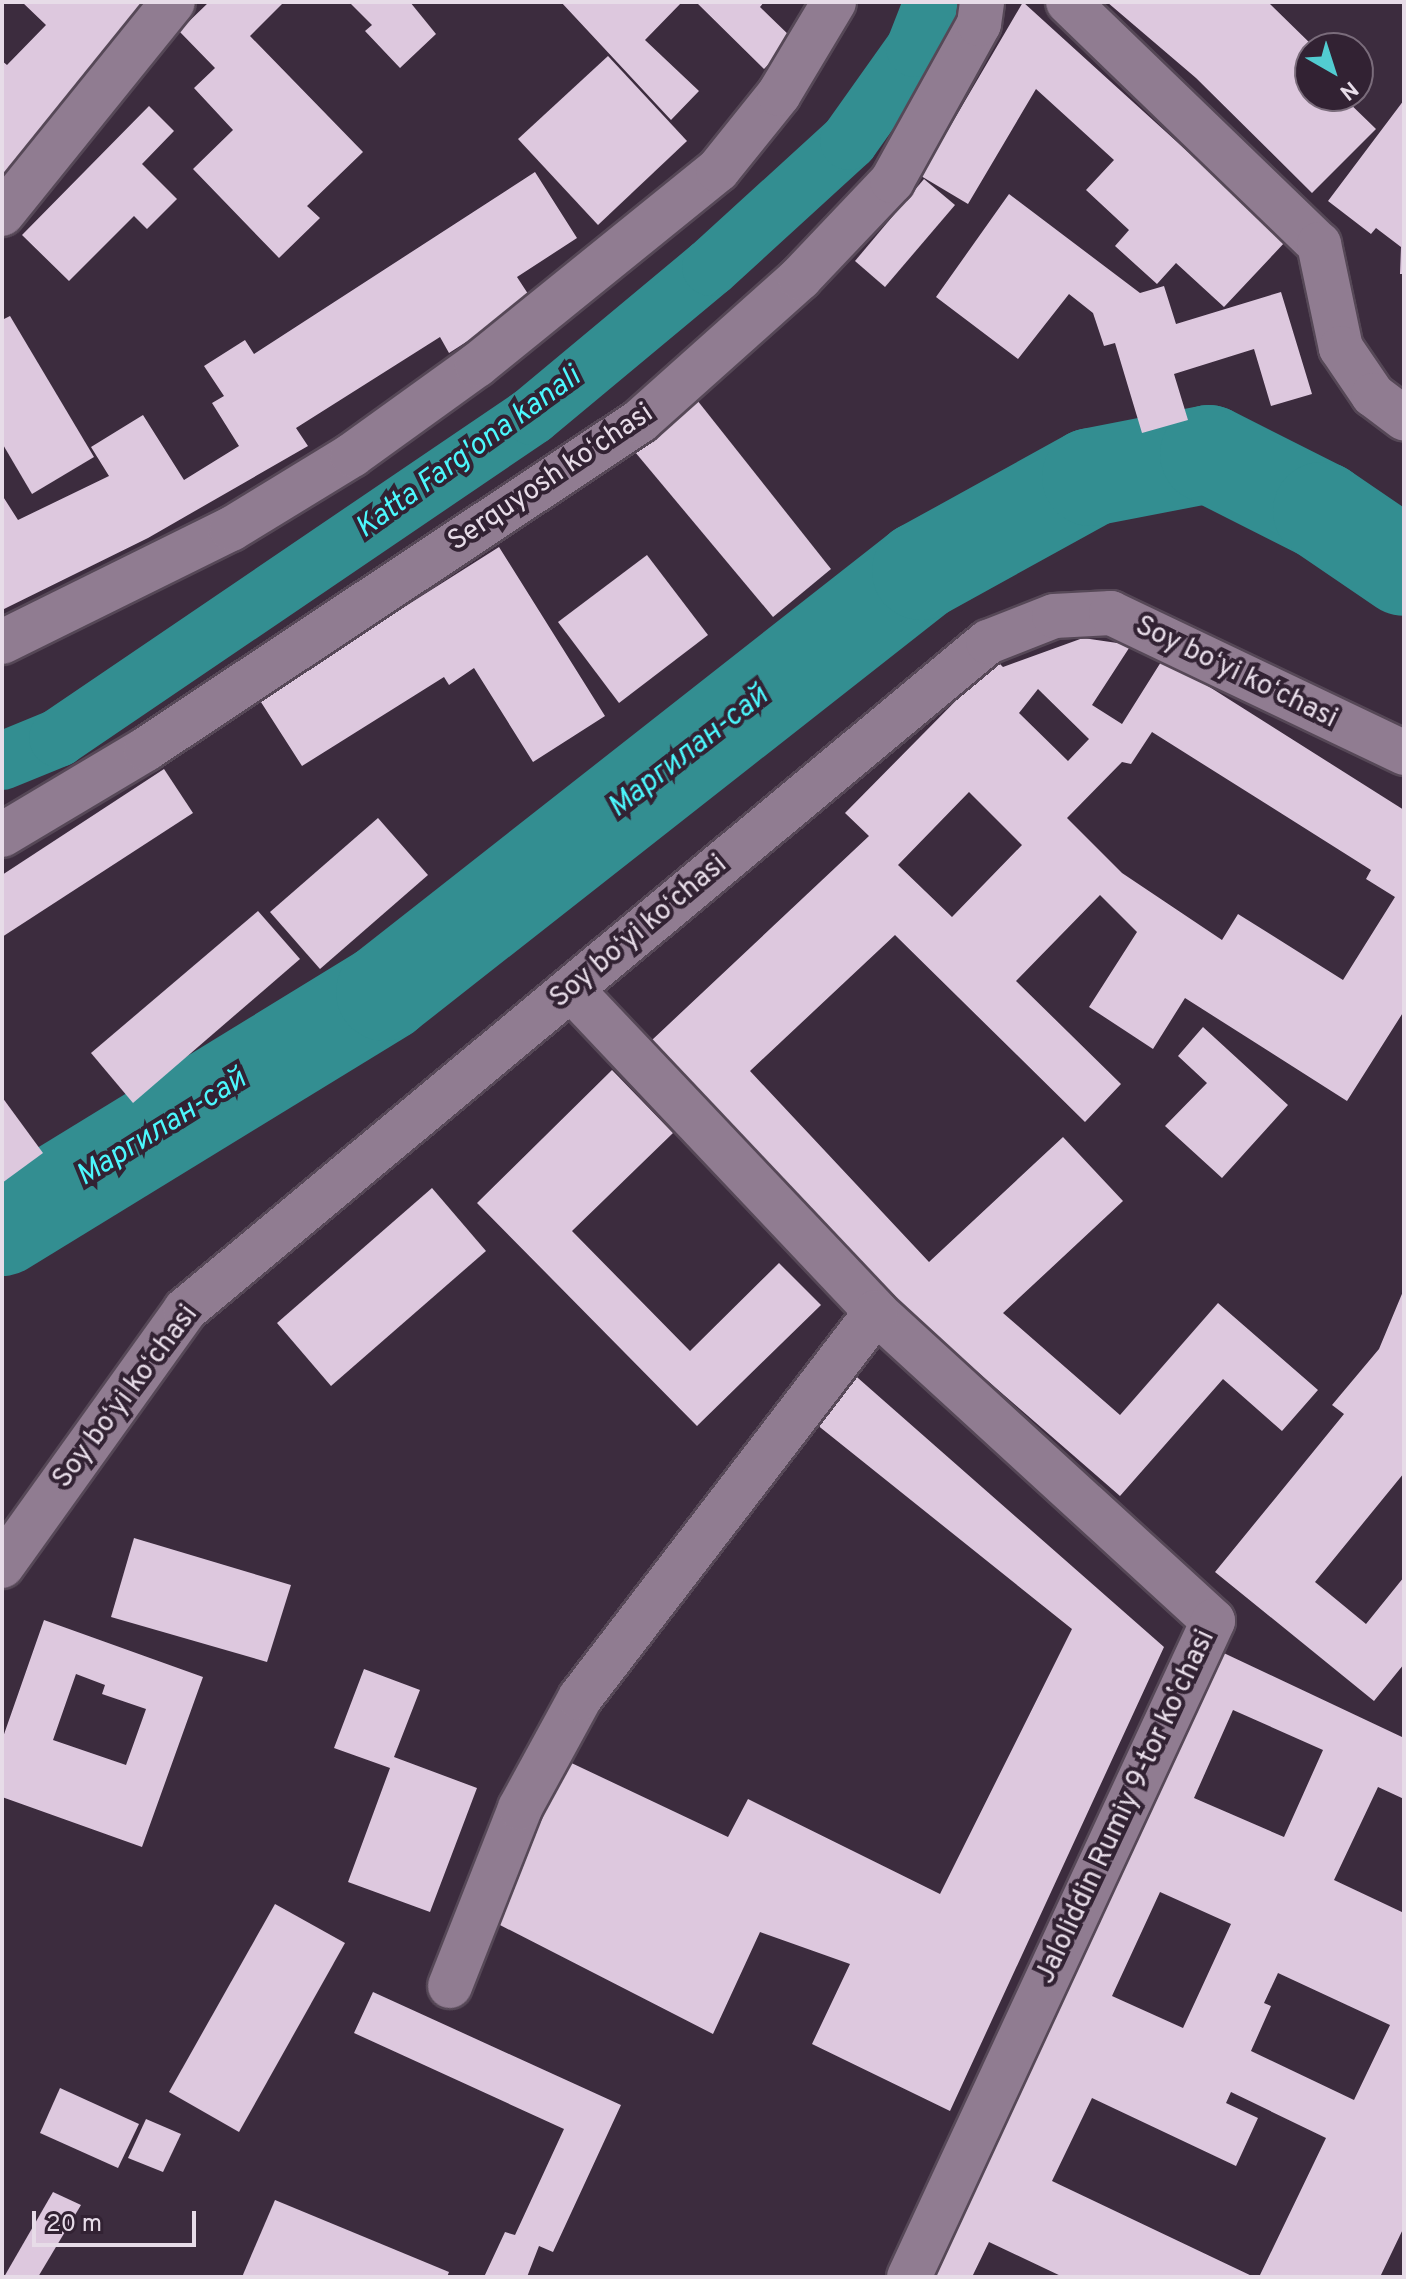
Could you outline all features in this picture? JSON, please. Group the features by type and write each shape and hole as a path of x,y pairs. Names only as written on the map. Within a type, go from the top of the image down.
{"street":[{"path":"2,214 173,2"},
{"path":"2,642 231,529 352,455 477,365 718,170 779,94 834,2"},
{"name":"Serquyosh koʻchasi","path":"2,835 146,749 640,421 800,278 892,181 979,24 982,2"},
{"path":"1068,2 1319,244 1341,348 1373,395 1404,418"},
{"name":"Soy boʻyi koʻchasi","path":"2,1566 185,1310 988,642 1054,616 1111,613 1404,753"},
{"name":"Jaloliddin Rumiy 9-tor koʼchasi","path":"572,990 876,1312 1213,1621 909,2277"},
{"path":"450,1986 520,1808 580,1698 876,1312"}],"building":[{"path":"22,2 157,2 2,196 2,61 7,65 46,25"},
{"path":"209,2 284,2 250,36 363,152 307,206 320,218 279,258 193,169 233,130 194,88 215,68 179,31"},
{"path":"349,2 410,2 436,34 400,68 365,31 372,25"},
{"path":"561,2 682,2 645,40 699,91 671,120"},
{"path":"696,2 764,2 760,7 793,39 764,69"},
{"path":"1023,2 1286,241 1224,307 1176,263 1157,284 1115,246 1129,230 1086,190 1114,160 1036,89 968,204 921,176"},
{"path":"1107,2 1268,2 1299,32 1294,32 1294,112 1358,112 1376,129 1312,193 1196,78"},
{"path":"608,56 687,141 598,225 518,139"},
{"path":"1404,100 1404,274 1400,274 1401,247 1376,228 1371,234 1328,201"},
{"path":"149,106 174,131 142,164 177,199 147,229 134,216 69,281 22,235"},
{"path":"535,172 577,238 517,277 532,300 449,353 440,337 296,428 308,446 148,538 2,610 2,495 18,520 109,476 91,447 143,415 184,480 239,446 212,403 224,396 204,366 245,340 254,354"},
{"path":"924,179 955,205 885,287 855,261"},
{"path":"1009,194 1140,293 1164,286 1176,324 1281,292 1312,394 1271,406 1254,349 1174,374 1188,420 1142,433 1115,343 1104,346 1093,313 1069,294 1018,359 936,297"},
{"path":"10,316 94,457 32,494 2,443 2,320"},
{"path":"697,400 831,569 773,617 635,452"},
{"path":"499,547 605,716 533,762 474,668 449,685 444,677 302,766 259,699"},
{"path":"647,555 708,635 619,703 558,622"},
{"path":"1083,638 1131,645 1092,705 1122,724 1166,654 1189,674 1404,810 1404,1011 1347,1101 1185,998 1153,1049 1089,1007 1137,932 1100,895 1016,981 1121,1084 1085,1122 895,935 750,1071 929,1262 1063,1137 1123,1201 1003,1313 1120,1415 1218,1303 1318,1390 1282,1431 1223,1379 1120,1496 958,1355 954,1360 652,1040 869,836 845,813 996,660 1003,667","holes":["1038,689 1089,739 1068,761 1019,713","1152,732 1371,870 1366,879 1395,897 1343,980 1238,914 1222,940 1122,873 1067,818 1122,762 1131,764","969,792 1022,845 952,917 898,865"]},
{"path":"164,769 193,813 2,937 2,875"},
{"path":"378,818 428,875 320,969 270,912"},
{"path":"258,911 300,959 133,1103 91,1053"},
{"path":"1203,1027 1288,1105 1222,1178 1165,1126 1207,1083 1178,1056"},
{"path":"612,1070 673,1133 572,1231 690,1351 779,1263 821,1305 697,1426 477,1203"},
{"path":"2,1097 43,1153 2,1183"},
{"path":"432,1188 486,1251 331,1386 277,1323"},
{"path":"1404,1289 1404,1473 1315,1582 1366,1624 1404,1577 1404,1664 1374,1701 1215,1572 1344,1414 1332,1405 1379,1349"},
{"path":"850,1371 1164,1647 950,2111 812,2044 850,1964 760,1932 713,2034 498,1924 563,1759 728,1837 748,1799 940,1894 1072,1629 811,1420"},
{"path":"134,1538 291,1585 267,1662 111,1617"},
{"path":"44,1620 203,1677 142,1847 2,1797 2,1740","holes":["76,1674 105,1685 102,1694 146,1709 126,1765 53,1740"]},
{"path":"1211,1647 1402,1737 1404,1799 1378,1787 1334,1880 1404,1913 1404,2227 1380,2277 1259,2277 1326,2138 1231,2092 1226,2103 1258,2118 1236,2166 1092,2098 1052,2181 1254,2277 1063,2277 989,2242 972,2277 915,2277","holes":["1233,1710 1323,1750 1284,1837 1194,1798","1160,1892 1231,1924 1183,2028 1112,1996","1278,1973 1390,2025 1354,2100 1251,2051 1271,2006 1264,2003"]},
{"path":"364,1669 420,1690 394,1757 477,1788 430,1912 348,1882 390,1768 334,1748"},
{"path":"275,1904 345,1943 239,2132 169,2092"},
{"path":"373,1992 621,2105 553,2252 539,2246 527,2277 484,2277 505,2232 515,2235 564,2129 354,2033"},
{"path":"60,2088 139,2124 118,2168 40,2133"},
{"path":"146,2119 181,2134 163,2172 128,2158"},
{"path":"53,2192 81,2205 38,2277 4,2277"},
{"path":"275,2200 449,2272 447,2277 242,2277"}],"waterway":[{"name":"Katta Farg'ona kanali","path":"2,761 58,738 532,416 711,267 849,141 915,48 933,2"},
{"name":"Маргилан-сай","path":"2,1227 385,992 921,571 1091,477 1209,454 1322,511 1404,567"}]}
